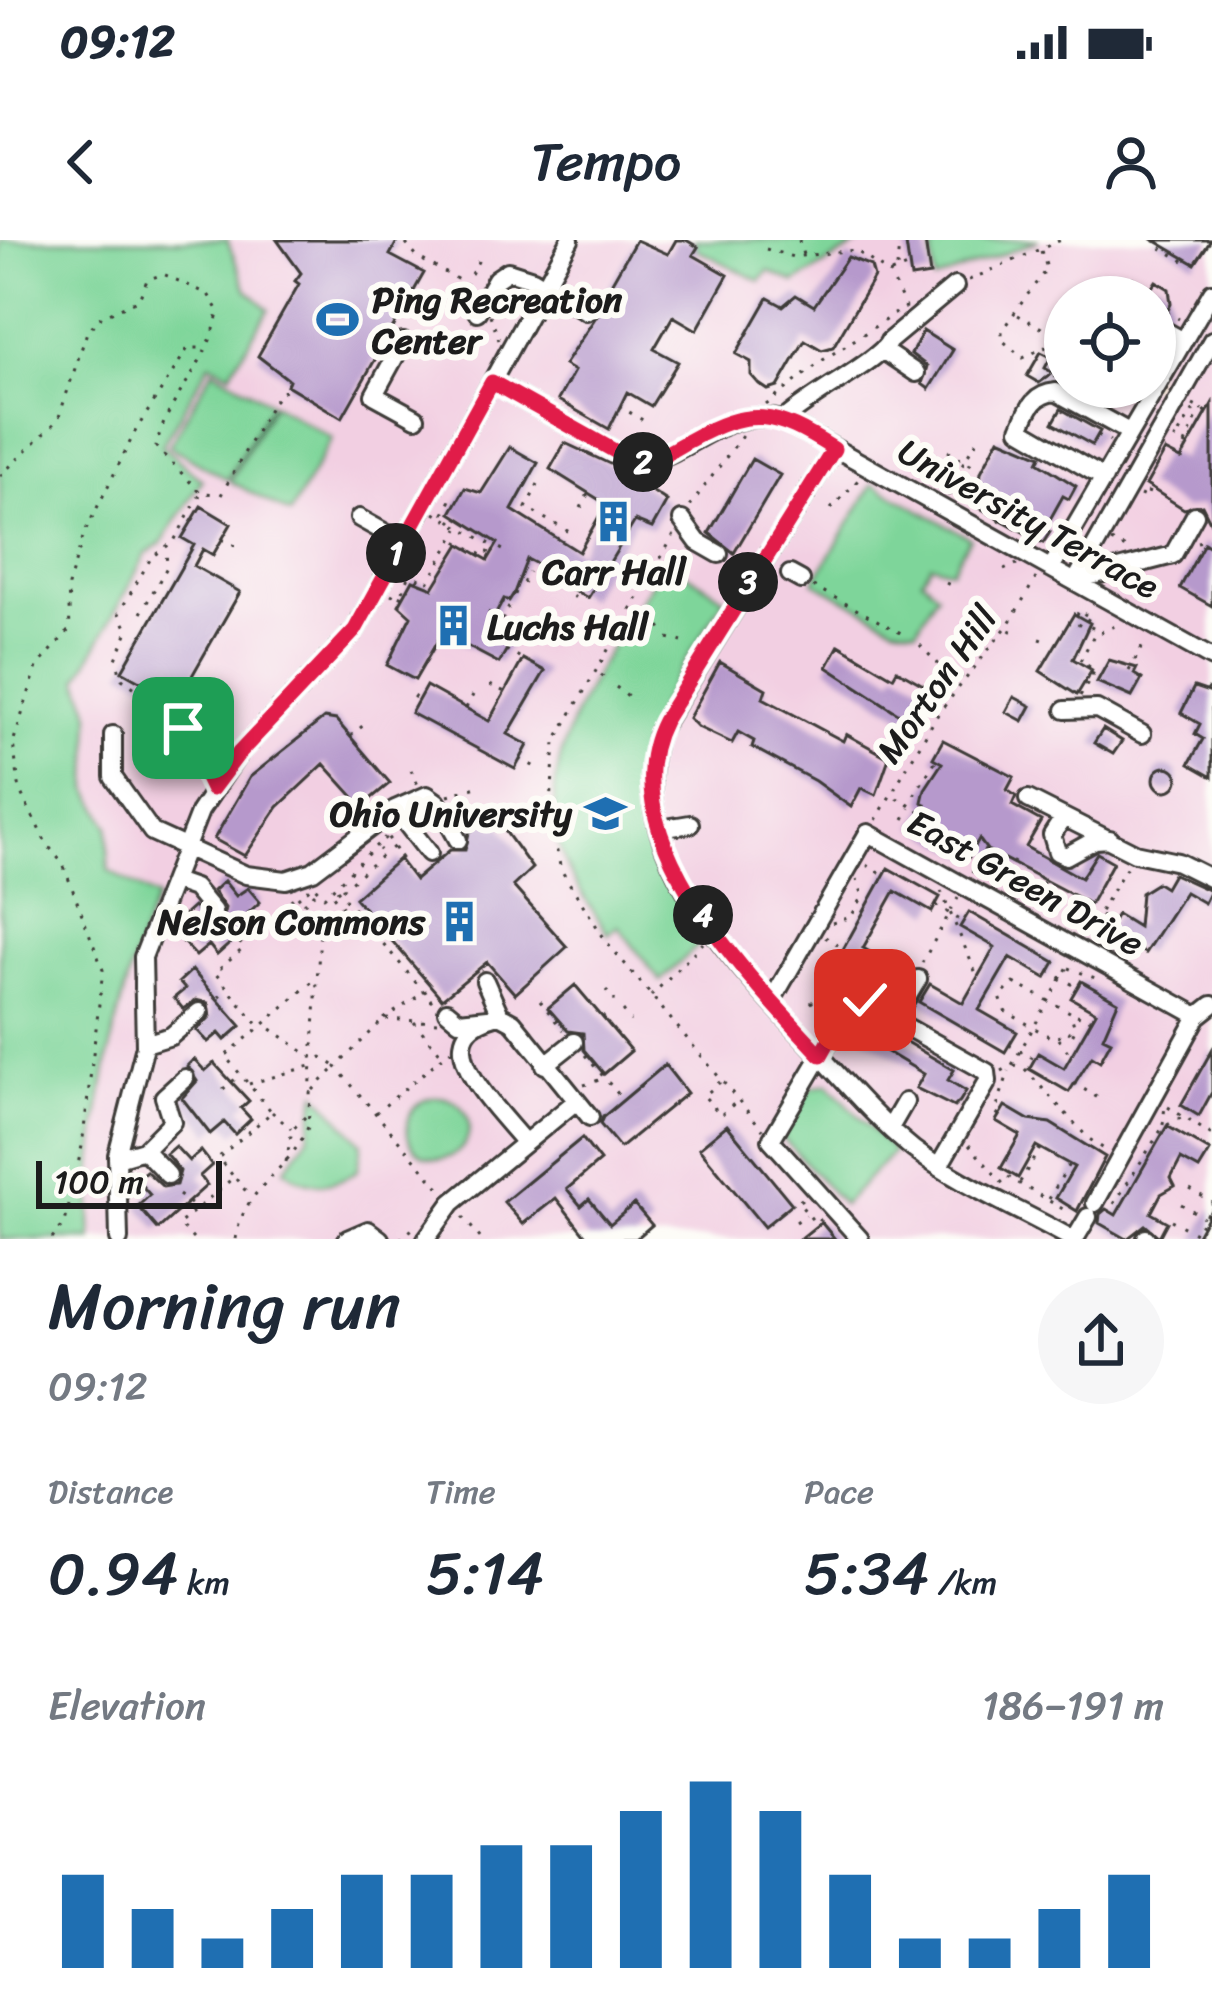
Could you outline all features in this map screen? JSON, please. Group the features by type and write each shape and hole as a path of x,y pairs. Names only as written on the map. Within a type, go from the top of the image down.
{"street":[{"path":"119,1239 117,1158 145,1044 142,957 212,789 239,753 355,630 570,240"},
{"path":"481,304 508,271 547,286 586,311"},
{"path":"492,382 636,463 657,458 722,422 759,415 784,420 832,382 885,352 889,341 955,286"},
{"path":"1045,571 1212,292"},
{"path":"1176,337 1182,340"},
{"path":"1076,580 1212,340"},
{"path":"403,342 374,395 416,418"},
{"path":"885,352 916,373"},
{"path":"1044,393 1030,405 1020,429 1103,478"},
{"path":"1085,408 1130,433"},
{"name":"University Terrace","path":"784,420 1045,571 1076,580 1212,658"},
{"path":"834,449 659,731 651,777 660,829 706,919 890,1128 939,1166 1074,1239 1205,1011"},
{"path":"1076,580 1173,555 1195,515"},
{"path":"359,518 402,542"},
{"path":"682,520 698,542 719,554"},
{"path":"1065,710 1097,710 1142,734"},
{"path":"113,735 113,777 152,832 214,863 263,879 286,880 313,871 395,809 427,795 437,802 458,840"},
{"path":"1028,799 1135,853 1178,862 1212,879"},
{"path":"395,809 429,853"},
{"path":"1063,818 1052,835 1058,852 1066,856 1110,839"},
{"path":"660,829 690,824"},
{"path":"775,995 871,828"},
{"name":"East Green Drive","path":"871,828 1205,1011"},
{"path":"214,863 230,848"},
{"path":"174,881 194,888 213,911"},
{"path":"895,1018 915,979"},
{"path":"485,982 495,1016"},
{"path":"860,1239 772,1140 821,1055 863,997 988,1073 939,1166"},
{"path":"145,1044 171,1036 199,1012"},
{"path":"525,1143 470,1075 453,1020 495,1016 513,1022 545,1065 577,1095 590,1118"},
{"path":"545,1065 574,1042"},
{"path":"117,1158 144,1150 179,1120 164,1097 185,1078"},
{"path":"427,1239 435,1220 577,1095"},
{"path":"890,1128 905,1102"},
{"path":"144,1150 168,1175"},
{"path":"347,1239 368,1230 380,1239"}],"path":[{"path":"799,240 803,255"},
{"path":"1156,240 1154,244 1184,261"},
{"path":"897,268 899,243 912,242"},
{"path":"406,244 481,304 501,344"},
{"path":"766,249 803,255 855,250 890,274 905,307"},
{"path":"1041,249 1046,268 1002,330 1011,351 1023,358 1044,348"},
{"path":"471,274 481,256"},
{"path":"890,274 909,266"},
{"path":"0,476 58,420 87,332 99,318 139,299 147,280 171,276 213,298 218,320 160,428 156,447 200,493 220,494 288,386"},
{"path":"1016,314 1044,329"},
{"path":"52,1239 65,1222 82,1146 103,970 64,864 46,843 20,791 13,743 37,667 70,629 68,586 84,534 136,430 188,347 205,348"},
{"path":"1194,405 1203,411"},
{"path":"619,406 646,422"},
{"path":"1186,445 1176,435 1195,409 1203,411"},
{"path":"1182,460 1203,411"},
{"path":"979,486 948,497 946,486 957,483 981,434"},
{"path":"1098,435 1109,441"},
{"path":"948,451 966,461"},
{"path":"831,508 863,476"},
{"path":"969,506 971,478"},
{"path":"538,484 526,508 575,536"},
{"path":"1142,496 1147,498 1150,487"},
{"path":"448,490 459,496 457,501 452,498 443,514 453,524"},
{"path":"200,493 166,548 151,557 122,606 120,618 128,631 116,667 122,680 178,717 212,789"},
{"path":"580,508 588,494"},
{"path":"989,512 1000,523"},
{"path":"434,513 492,545 486,557 453,539"},
{"path":"531,522 536,513"},
{"path":"392,594 400,599 409,576 428,583 463,527"},
{"path":"222,539 235,547"},
{"path":"1114,542 1142,556"},
{"path":"490,549 499,554 503,546"},
{"path":"141,613 166,567 166,548"},
{"path":"1004,570 1016,565"},
{"path":"404,570 421,580"},
{"name":"Morton Hill","path":"871,828 945,704 1045,571"},
{"path":"523,584 529,572"},
{"path":"796,577 901,633"},
{"path":"1078,626 1089,607"},
{"path":"502,620 509,608"},
{"path":"488,612 524,633"},
{"path":"1065,710 1078,700 1095,670 1080,662 1094,623 1076,613"},
{"path":"1090,632 1121,623"},
{"path":"627,628 660,630"},
{"path":"668,638 682,641"},
{"path":"1129,671 1147,638"},
{"path":"920,645 934,656 945,704"},
{"path":"506,650 523,659"},
{"path":"601,675 608,681"},
{"path":"919,698 948,675 965,677"},
{"path":"490,685 505,692"},
{"path":"616,688 634,702"},
{"path":"466,708 473,695"},
{"path":"351,736 368,721"},
{"path":"520,759 539,770"},
{"path":"904,819 936,760"},
{"path":"411,770 416,780"},
{"path":"474,828 448,796 480,786"},
{"path":"897,798 922,813"},
{"path":"879,814 886,818"},
{"path":"252,937 313,885 324,897 335,890 384,838 404,855 385,833"},
{"path":"972,872 986,848"},
{"path":"1088,932 1135,853"},
{"path":"860,861 884,875"},
{"path":"1003,884 1014,861"},
{"path":"825,922 846,920 862,901 852,874"},
{"path":"937,879 978,978"},
{"path":"286,880 290,904 320,933"},
{"path":"1029,907 1044,881"},
{"path":"318,890 302,905 323,923"},
{"path":"236,1239 250,1196 305,1139 315,1062 320,933 323,923 344,908 335,890"},
{"path":"335,890 453,1020"},
{"path":"863,997 915,979 961,891"},
{"path":"1059,925 1076,896"},
{"path":"936,905 963,922"},
{"path":"721,925 734,911"},
{"path":"1098,915 1111,923"},
{"path":"229,929 244,948 215,973 260,1027 225,1056 292,1130"},
{"path":"818,934 844,948"},
{"path":"649,997 708,938"},
{"path":"999,1115 994,1112 1011,1067 1075,955"},
{"path":"1068,968 1095,978"},
{"path":"1049,971 1077,988"},
{"path":"816,1007 835,976"},
{"path":"315,1062 264,1024 316,978"},
{"path":"1071,1056 1059,1038 1005,1011 1003,991 1023,984 1072,1015 1092,1020"},
{"path":"312,1091 384,1018 432,987"},
{"path":"219,997 229,989"},
{"path":"606,990 615,1001"},
{"path":"540,1001 550,1014"},
{"path":"811,1001 830,1023"},
{"path":"602,1018 611,1011"},
{"path":"623,1011 631,1022"},
{"path":"1071,1031 1072,1015"},
{"path":"384,1018 453,1020"},
{"path":"376,1113 443,1056 453,1020"},
{"path":"413,1021 443,1056"},
{"path":"1071,1031 1082,1037"},
{"path":"1059,1038 1071,1031"},
{"path":"1010,1045 1035,1059"},
{"path":"249,1084 322,1057 403,1139 481,1239"},
{"path":"994,1072 1023,1067 1073,1122 1108,1151"},
{"path":"223,1088 241,1075"},
{"path":"577,1095 605,1078"},
{"path":"720,1082 704,1096 711,1107 721,1115 737,1101"},
{"path":"1074,1083 1098,1098"},
{"path":"614,1089 619,1095"},
{"path":"1096,1206 1117,1205 1140,1170 1163,1127 1163,1104 1212,1135"},
{"path":"250,1196 218,1158 272,1112"},
{"path":"286,1162 292,1130 309,1113"},
{"path":"1163,1127 1183,1117"},
{"path":"749,1129 753,1120"},
{"path":"1067,1133 1073,1122"},
{"path":"968,1129 970,1150 1015,1195 1040,1148"},
{"path":"1143,1132 1157,1140"},
{"path":"1048,1201 1069,1164"},
{"path":"193,1239 179,1224 234,1177"},
{"path":"1008,1177 1064,1209"},
{"path":"1172,1220 1196,1233 1212,1203 1190,1189"},
{"path":"1187,1208 1196,1192"},
{"path":"179,1195 198,1210"},
{"path":"808,1195 798,1202 815,1223 826,1214"},
{"path":"1181,1204 1204,1218"},
{"path":"796,1222 808,1214"}],"shaded area":[{"name":"Ohio University","path":"0,240 1212,240 1212,1239 0,1239"}],"green space":[{"path":"0,240 227,240 247,290 269,309 230,373 210,363 162,446 202,480 161,544 146,554 79,679 91,713 89,789 109,826 108,870 157,898 129,974 107,1065 94,1158 92,1239 0,1239"},
{"path":"694,240 866,240 795,283 768,271 760,281 698,250"},
{"path":"931,240 1039,240 935,281"},
{"path":"213,369 271,403 227,479 169,446"},
{"path":"273,404 332,438 290,514 230,481"},
{"path":"873,484 970,538 951,570 931,564 922,579 937,593 917,629 894,625 814,582"},
{"path":"665,560 725,598 667,692 640,764 640,800 650,838 705,939 660,981 618,926 608,934 580,891 559,845 554,806 558,768 584,696"},
{"path":"828,1084 893,1152 843,1205 781,1136 811,1088"},
{"path":"317,1093 362,1143 358,1170 340,1180 312,1183 285,1169 309,1136"},
{"path":"438,1097 460,1106 469,1128 460,1150 438,1159 416,1150 407,1128 416,1106"}],"building":[{"name":"Ping Recreation Center","path":"277,240 398,240 390,255 424,273 342,418 287,385 289,380 258,356 301,273"},
{"path":"636,240 668,254 676,240 686,240 698,247 693,255 728,275 697,330 673,316 654,349 678,362 651,406 627,392 609,429 558,400 574,371 564,365 599,312 594,301 576,290 581,283 604,296"},
{"path":"1154,240 1211,240 1195,264"},
{"path":"925,241 930,275 911,278 906,244"},
{"path":"848,257 871,266 874,277 833,347 822,350 805,340 778,387 768,390 751,375 751,362 736,354 768,298 783,306 796,295 814,306"},
{"path":"923,331 953,350 929,389 922,384 927,366 911,354"},
{"path":"1044,354 1044,379 1039,383 1027,376"},
{"path":"1212,404 1212,525 1202,505 1184,509 1146,485 1165,451 1181,459"},
{"path":"1061,409 1100,431 1092,445 1053,423"},
{"path":"999,438 1041,456 1038,462 1076,486 1069,499 1063,496 1045,528 1050,532 1043,543 978,507 981,472"},
{"path":"565,443 612,465 667,501 652,528 635,521 588,598 563,584 566,579 527,559 514,593 509,601 504,599 492,621 514,637 499,663 442,633 415,680 387,665 411,616 399,605 413,580 433,588 460,544 488,560 498,543 451,513 465,488 481,493 510,447 538,463 512,510 579,552 606,504 550,469"},
{"path":"752,459 780,475 734,553 709,533"},
{"path":"201,506 231,524 213,555 203,549 194,566 240,592 177,702 122,671 194,545 182,538"},
{"path":"1204,543 1212,548 1212,606 1180,588"},
{"path":"1074,614 1090,623 1073,659 1092,670 1077,695 1040,671"},
{"path":"839,645 893,677 897,670 925,686 907,719 827,667"},
{"path":"523,659 545,671 508,734 528,745 515,769 411,713 426,686 489,721"},
{"path":"1109,660 1137,668 1134,674 1142,679 1132,697 1097,682"},
{"path":"720,662 766,689 763,698 843,741 846,734 889,758 876,795 861,788 851,807 752,747 754,741 738,732 732,743 698,727 689,718"},
{"path":"1194,687 1212,693 1212,777 1189,764 1203,739 1195,734 1200,724 1181,713"},
{"path":"1014,697 1031,706 1023,721 1006,712"},
{"path":"324,718 336,720 390,783 362,806 324,764 278,807 245,856 214,839 250,777"},
{"path":"1103,729 1122,741 1113,754 1094,743"},
{"path":"943,740 1014,777 1007,790 1016,796 1012,805 1041,821 1026,847 1081,878 1097,853 1113,862 1090,904 987,850 979,839 969,857 914,827 926,804 922,802 925,789 942,763 933,758"},
{"path":"1166,767 1175,770 1175,788 1166,791 1157,788 1154,779 1157,770"},
{"name":"Nelson Commons","path":"486,817 496,828 500,824 532,868 513,886 567,947 515,994 487,962 442,999 355,898 399,859 415,880 450,850 465,850 469,833"},
{"path":"888,868 940,897 932,912 895,891 863,948 897,967 889,982 840,955"},
{"path":"1173,874 1210,891 1204,903 1185,892 1145,953 1107,931 1117,914 1138,927 1141,893 1157,883 1165,888"},
{"path":"224,881 236,896 248,888 260,902 248,913 255,921 217,955 209,945 196,956 183,942 196,931 183,916 193,907 208,922 222,920 225,908 213,891"},
{"path":"969,912 1055,962 1046,978 1010,957 979,1010 1017,1032 1005,1052 919,1002 930,984 963,1003 995,947 960,927"},
{"path":"192,970 241,1026 225,1040 219,1033 208,1042 197,1030 210,1017 208,1003 196,1000 183,1009 174,998 185,989 179,982"},
{"path":"1081,981 1118,1002 1103,1037 1111,1041 1100,1061 1092,1056 1069,1092 1029,1069 1038,1053 1064,1068 1096,1012 1071,998"},
{"path":"575,985 631,1051 604,1074 584,1050 583,1033 568,1031 548,1008"},
{"path":"860,1015 954,1070 948,1080 966,1091 960,1101 954,1107 916,1088 924,1074 851,1030"},
{"path":"1212,1050 1212,1092 1199,1116 1181,1105"},
{"path":"194,1059 205,1071 214,1063 249,1101 241,1108 251,1119 235,1134 224,1122 210,1134 182,1098 197,1081 187,1066"},
{"path":"665,1065 687,1093 620,1148 600,1124 603,1117"},
{"path":"1005,1106 1029,1120 1050,1123 1105,1157 1077,1211 1056,1198 1074,1167 1036,1146 1018,1178 1001,1168 1020,1135 996,1121"},
{"path":"727,1125 792,1204 764,1227 699,1148"},
{"path":"1167,1126 1210,1151 1199,1169 1181,1159 1171,1178 1175,1186 1161,1194 1151,1213 1167,1222 1159,1237 1145,1225 1127,1239 1099,1223 1100,1214 1106,1209 1116,1215"},
{"path":"582,1138 600,1161 567,1189 581,1206 589,1199 610,1224 634,1204 652,1225 636,1239 588,1239 556,1198 523,1224 504,1202"},
{"path":"175,1146 189,1161 201,1151 212,1165 200,1176 207,1185 158,1229 138,1206 150,1195 136,1179 146,1171 163,1187 176,1185 180,1171 166,1154"},
{"path":"1212,1208 1212,1239 1195,1239"},
{"path":"821,1222 835,1239 800,1239"}],"place":[{"name":"Ping Recreation Center","path":"338,320"},
{"name":"Carr Hall","path":"614,521"},
{"name":"Luchs Hall","path":"453,626"},
{"name":"Ohio University","path":"606,813"},
{"name":"Nelson Commons","path":"459,921"}],"route":[{"path":"183,728 202,777 212,789 239,753 355,630 492,382 636,463 657,458 722,422 759,415 784,420 834,449 664,721 652,754 652,797 673,860 706,919 821,1055 852,1000 865,1000"}]}
